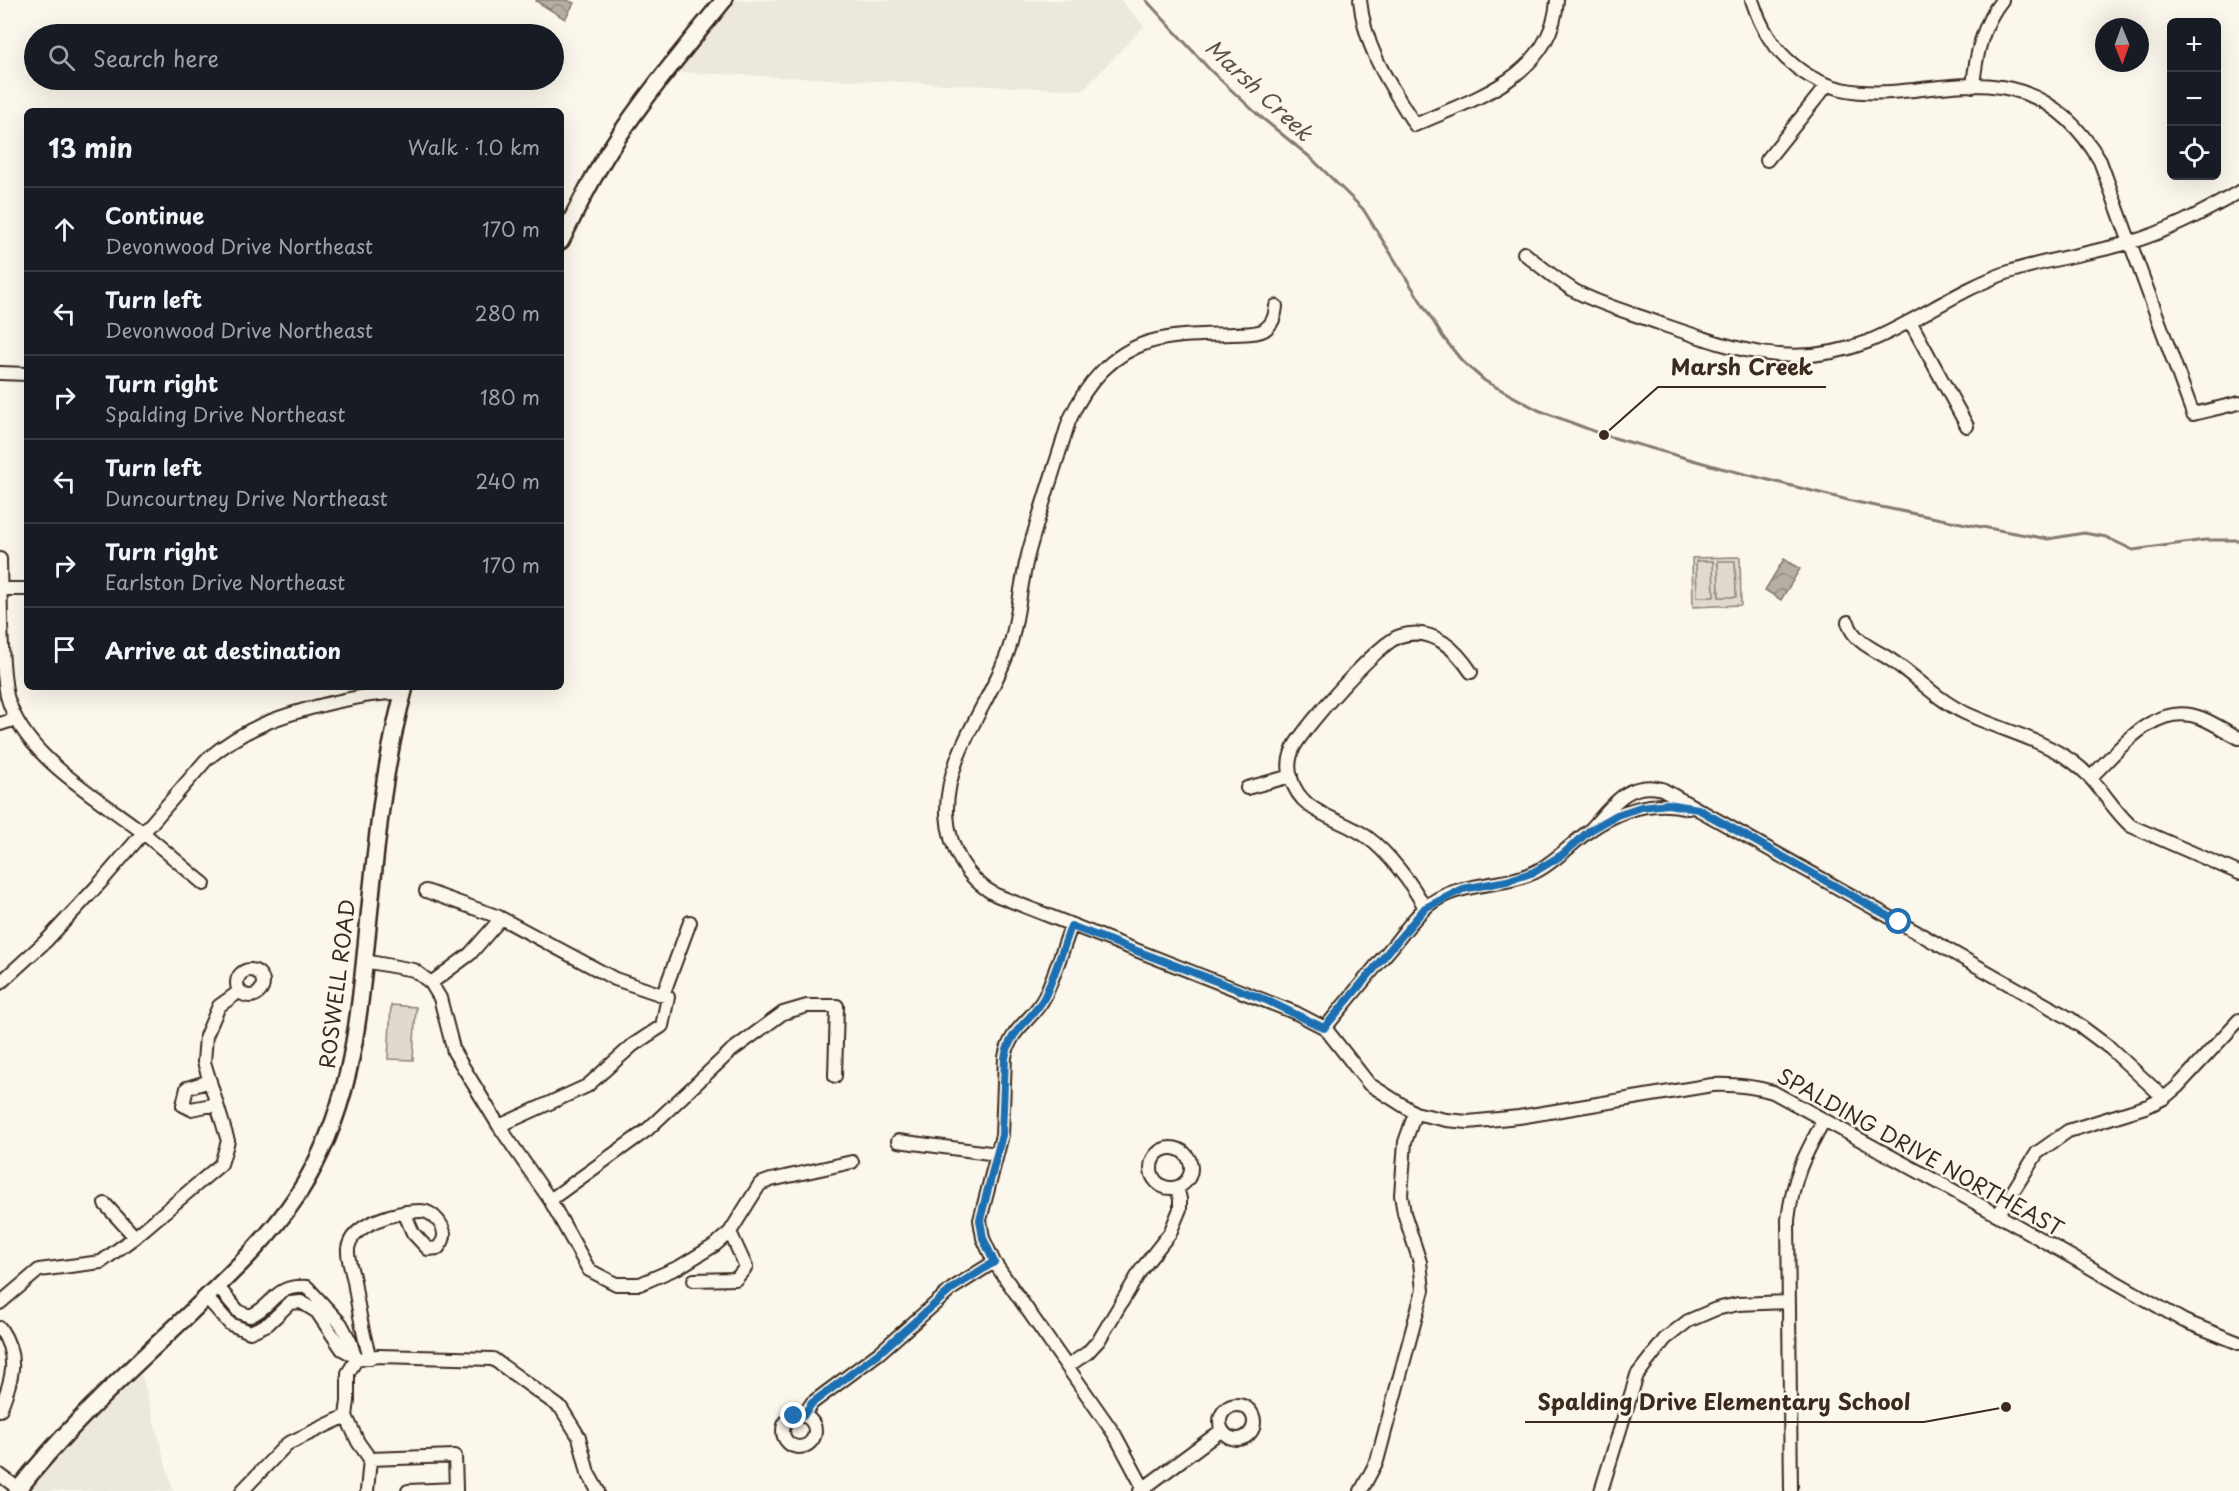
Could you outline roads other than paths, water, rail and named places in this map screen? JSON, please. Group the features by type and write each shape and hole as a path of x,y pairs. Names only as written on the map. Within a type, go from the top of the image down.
{"main road":[{"path":"564,235 609,150 646,97 724,0"},
{"name":"ROSWELL ROAD","path":"18,1490 90,1408 255,1251 285,1213 320,1154 337,1113 350,1067 358,1020 379,818 388,761 404,690"}],"street":[{"path":"1360,0 1367,36 1378,67 1414,125 1497,88 1517,75 1542,45 1551,27 1557,0"},
{"path":"1752,0 1768,39 1782,56 1804,73 1827,85 1873,94 1973,86 2001,87 2027,94 2051,106 2074,124 2089,141 2100,161 2193,414 2239,403"},
{"path":"1973,86 1976,58 1984,31 2002,0"},
{"path":"1767,160 1827,85"},
{"path":"1524,253 1558,280 1594,300 1724,345 1755,353 1791,356 1831,352 1865,342 1974,287 2008,273 2039,263 2130,243 2171,227 2239,192"},
{"name":"SPALDING DRIVE NORTHEAST","path":"1276,306 1272,322 1258,332 1172,337 1148,343 1127,352 1107,366 1078,400 1069,421 1029,553 1009,649 957,763 950,788 947,812 949,832 955,850 977,883 996,896 1266,1000 1324,1028 1369,1084 1415,1113 1468,1122 1518,1117 1712,1085 1753,1086 1773,1092 1998,1215 2184,1321 2239,1344"},
{"path":"1910,321 1967,426"},
{"path":"0,373 24,374"},
{"path":"0,559 3,675 16,719 28,740 44,757 142,832 204,884"},
{"path":"0,589 24,589"},
{"path":"1848,622 1850,631 1856,637 1894,662 1944,702 1964,713 2050,748 2072,761 2092,776 2121,817 2131,826 2239,873"},
{"path":"1425,908 1419,896 1379,848 1354,829 1306,805 1296,792 1291,776 1290,758 1298,741 1345,684 1380,647 1391,640 1411,633 1434,637 1463,659 1471,672"},
{"path":"0,982 47,940 217,750 262,723 292,712 365,695 404,690"},
{"path":"2092,776 2142,728 2171,715 2200,718 2239,738"},
{"path":"0,724 16,719"},
{"path":"1246,788 1291,776"},
{"path":"1324,1028 1425,908 1463,889 1507,881 1534,872 1562,855 1589,831 1623,795 1639,787 1652,787 1662,789 2071,1019 2110,1048 2164,1098"},
{"path":"1589,831 1617,815 1641,807 1668,804 1698,809"},
{"path":"426,891 499,917 615,979 668,997 662,1026 633,1045 587,1086 499,1126"},
{"path":"431,983 470,954 498,922 499,917"},
{"path":"663,995 690,922"},
{"path":"1071,926 1044,997 1036,1010 1015,1032 1008,1045 1005,1058 1002,1135 980,1220 983,1238 994,1262 1115,1435 1143,1490 1222,1430"},
{"path":"364,961 414,970 431,983 440,998 454,1052 499,1126 549,1200 589,1270 616,1284 640,1284 679,1267 715,1245 730,1232 760,1184 852,1161"},
{"path":"0,1303 39,1270 101,1262 135,1237 221,1164 228,1142 204,1062 206,1036 219,1006 240,990"},
{"path":"549,1200 647,1130 731,1050 783,1013 807,1006 837,1006 835,1076"},
{"path":"1998,1215 2037,1153 2068,1131 2148,1106 2164,1098 2239,1020"},
{"path":"210,1081 187,1088 183,1105 191,1109 217,1104"},
{"path":"1361,1491 1377,1461 1423,1290 1420,1262 1404,1213 1401,1195 1405,1142 1415,1113"},
{"path":"1791,1491 1788,1220 1791,1194 1801,1162 1824,1120"},
{"path":"898,1141 997,1154"},
{"path":"1068,1366 1087,1353 1100,1340 1141,1270 1170,1233 1180,1209 1177,1187"},
{"path":"105,1204 135,1237"},
{"path":"370,1358 361,1327 347,1250 352,1237 358,1230 382,1218 404,1212"},
{"path":"694,1280 736,1279 746,1267 730,1232"},
{"path":"803,1416 812,1403 879,1353 953,1288 994,1262"},
{"path":"212,1292 239,1312 250,1316 260,1312 283,1289 294,1286 307,1287 341,1324 350,1341 354,1358 348,1373 346,1416 357,1442 370,1460 367,1491"},
{"path":"1600,1491 1637,1375 1665,1339 1688,1321 1716,1309 1738,1304 1788,1302"},
{"path":"0,1328 10,1352 13,1370 12,1380 0,1410"},
{"path":"354,1358 493,1359 561,1408 579,1437 588,1473 598,1491"},
{"path":"242,1491 287,1444 346,1416"},
{"path":"370,1460 455,1456 456,1490 408,1491"},
{"path":"0,1475 18,1490"}],"water":[{"path":"537,0 567,0 574,3 565,19"},
{"path":"1784,559 1800,569 1781,600 1765,590"}],"waterway":[{"name":"Marsh Creek","path":"1146,0 1211,71 1256,113 1311,158 1363,209 1443,337 1462,361 1485,381 1538,410 1604,435 1721,468 1856,502 1971,525 2048,539 2084,533 2106,537 2133,550 2205,540 2239,540"}],"place":[{"name":"Marsh Creek","path":"1604,435"},
{"name":"Spalding Drive Elementary School","path":"2006,1407"}]}
